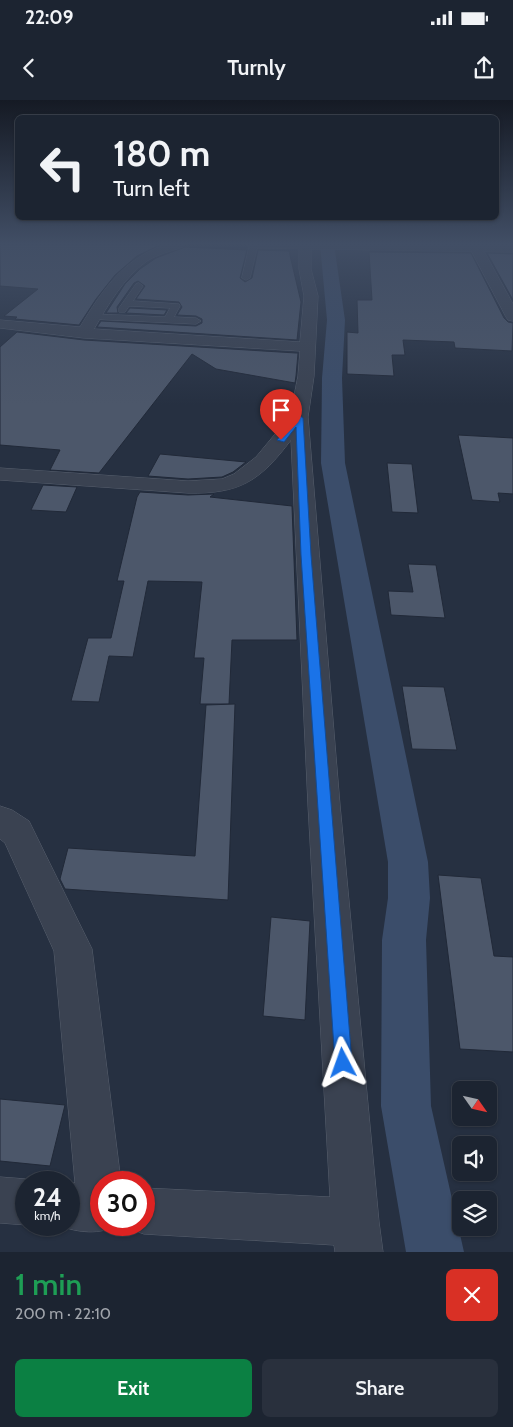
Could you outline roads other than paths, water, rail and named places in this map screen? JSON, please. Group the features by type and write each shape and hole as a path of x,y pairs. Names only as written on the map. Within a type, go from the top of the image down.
{"street":[{"path":"84,333 107,298"},
{"path":"155,1212 357,1237 314,661 299,418 306,376 311,298"},
{"path":"503,298 513,317"},
{"path":"0,324 84,333 307,347"},
{"path":"0,474 188,487 216,487 240,480 256,467 299,418"},
{"path":"0,821 17,832 73,949 97,1171"},
{"path":"0,1200 15,1201"}],"lane":[{"path":"117,318 131,298"},
{"path":"127,303 176,306 169,319"},
{"path":"93,317 196,321"}],"waterway":[{"path":"333,298 336,320 332,378 333,463 408,862 409,898 404,940 406,1106 435,1252"}]}
